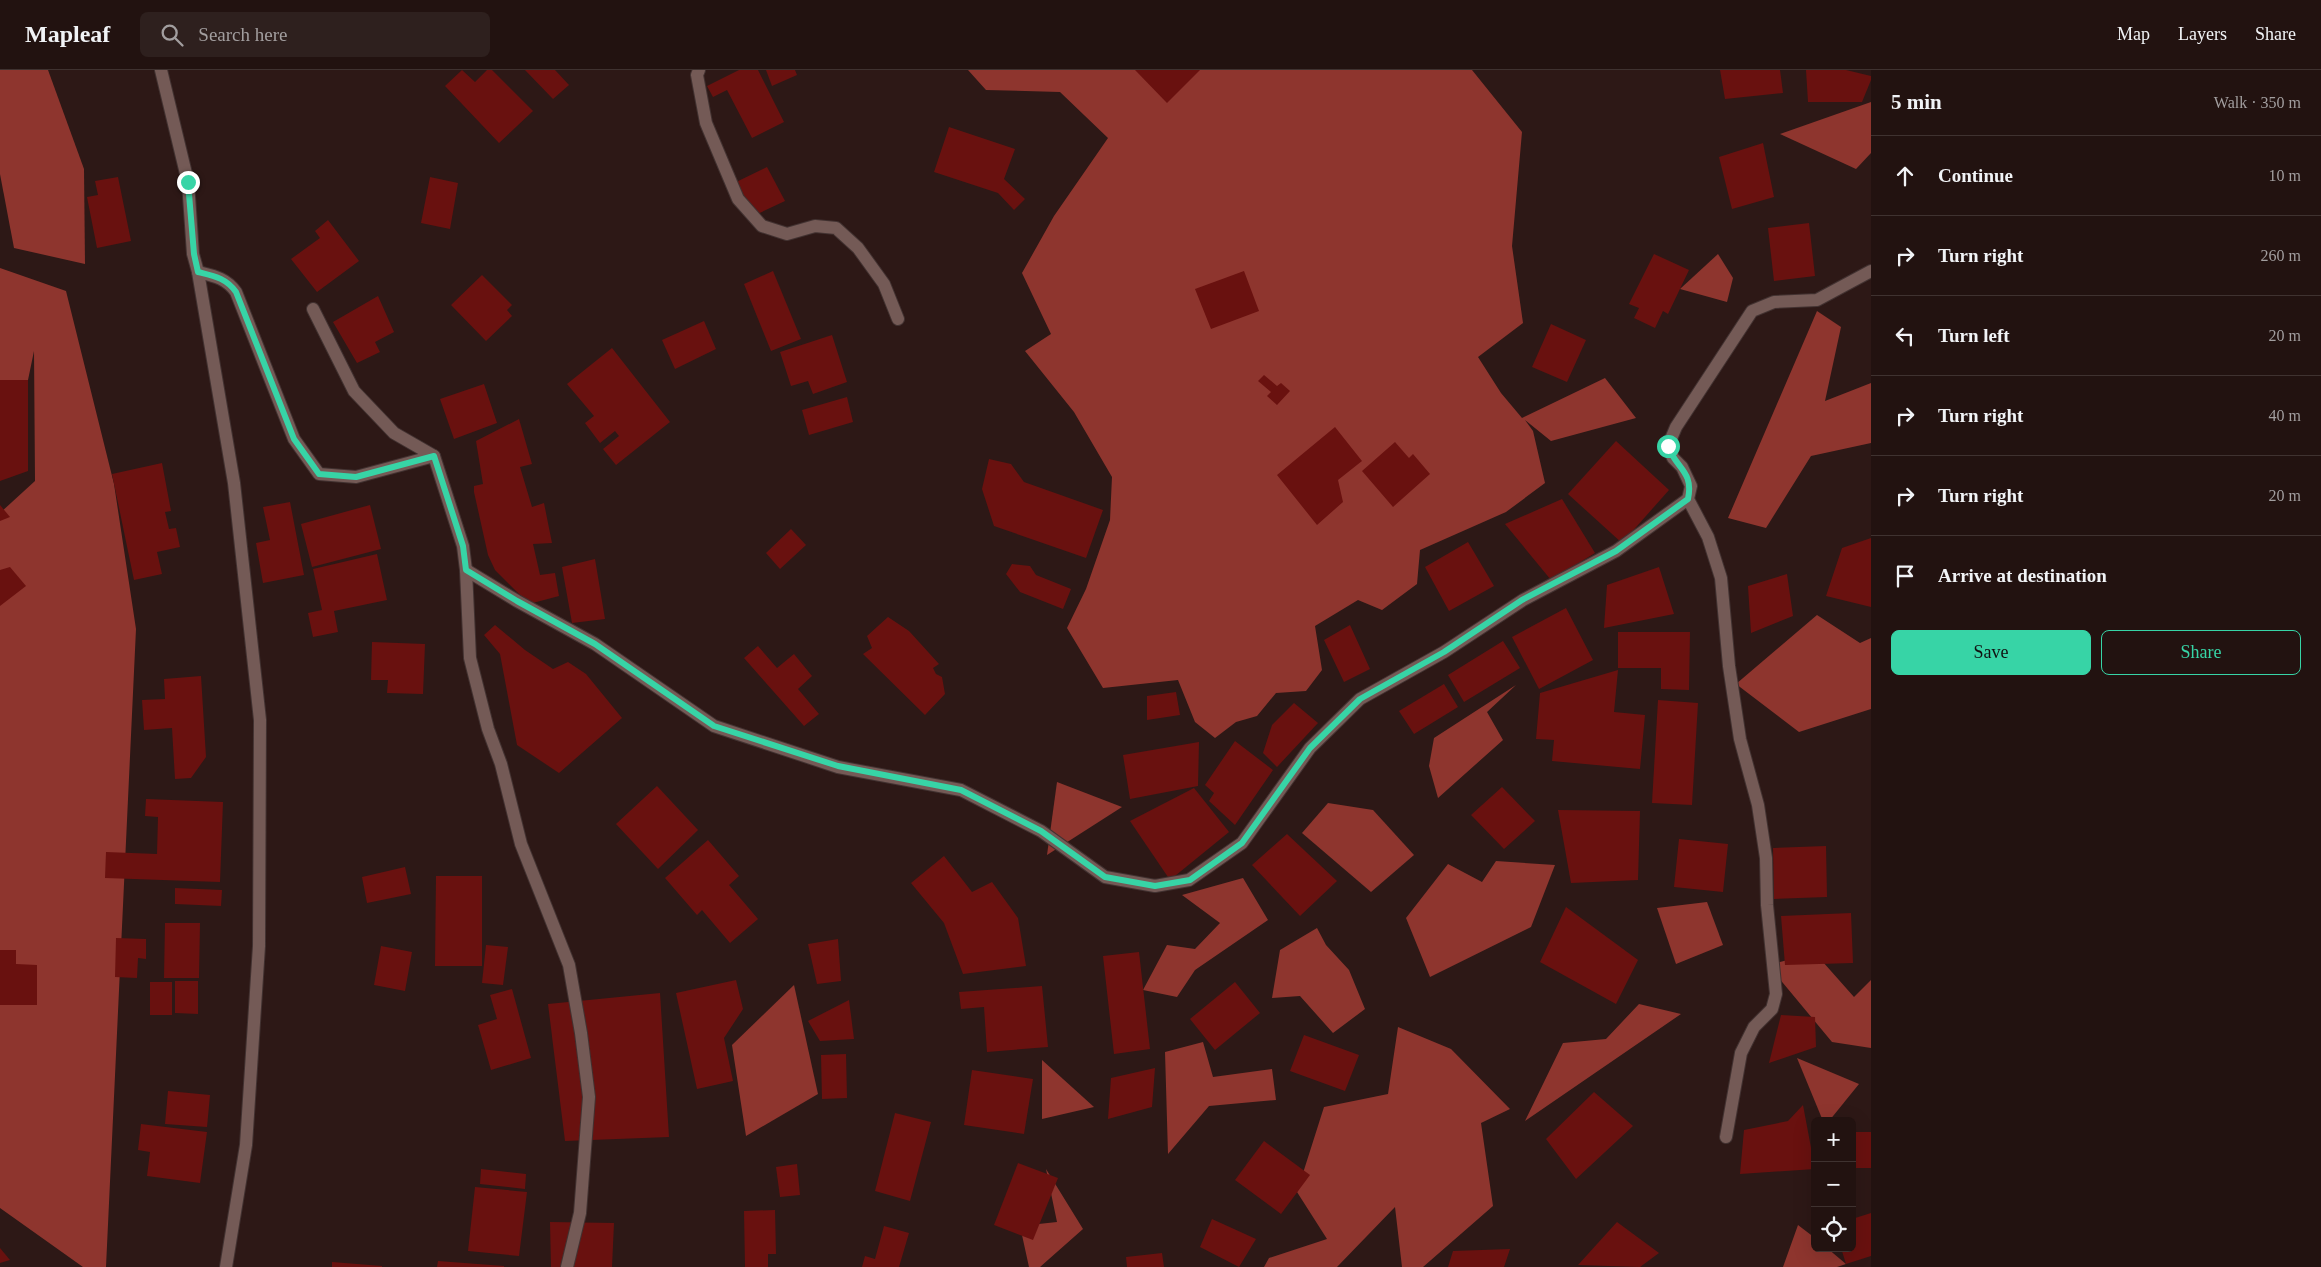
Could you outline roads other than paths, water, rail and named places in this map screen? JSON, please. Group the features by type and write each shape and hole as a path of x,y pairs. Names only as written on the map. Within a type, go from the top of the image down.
{"street":[{"path":"161,70 188,182 194,254 234,483 260,720 259,946 246,1145 226,1267"},
{"path":"699,70 697,75 706,123 738,199 762,226 787,234 815,226 836,228 858,248 884,284 898,318"},
{"path":"466,570 517,601 595,644 714,726 838,766 961,790 1041,831 1105,877 1155,886 1190,880 1242,843 1310,748 1360,699 1444,652 1522,600 1616,551 1688,499 1691,486 1682,467 1673,458 1668,446 1676,428 1752,311 1774,302 1817,300 1871,271"},
{"path":"198,272 221,278 230,284 236,292 294,439 319,474 356,477 434,456"},
{"path":"313,309 354,391 394,433 434,456 463,546 470,658 488,729 501,764 521,844 569,965 581,1033 589,1097 580,1213 567,1267"},
{"path":"1688,499 1708,536 1721,578 1729,666 1739,730 1758,805 1766,858 1767,906 1776,994 1772,1009 1754,1027 1741,1053 1726,1137"}]}
